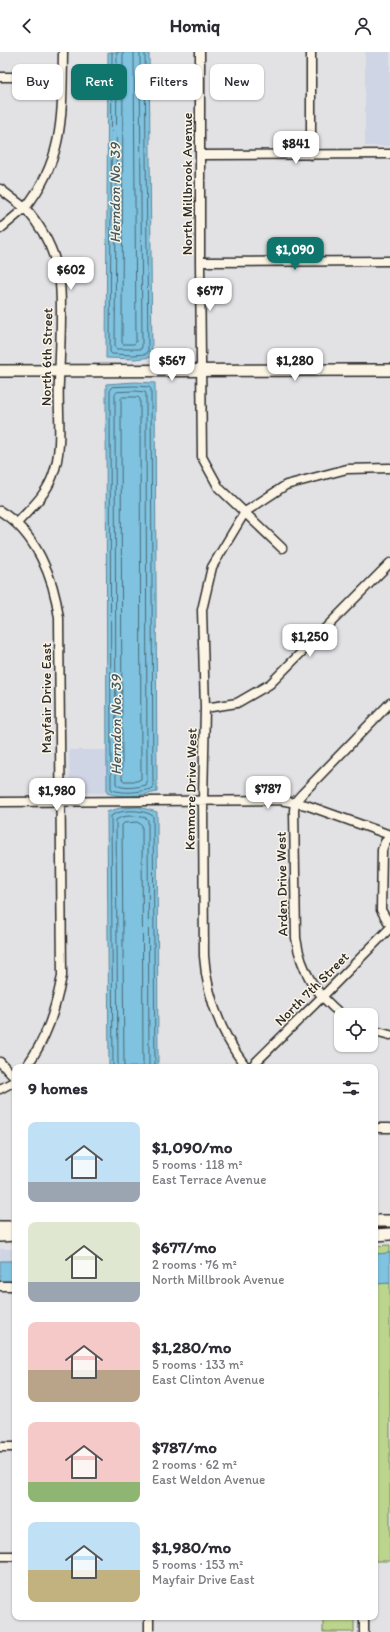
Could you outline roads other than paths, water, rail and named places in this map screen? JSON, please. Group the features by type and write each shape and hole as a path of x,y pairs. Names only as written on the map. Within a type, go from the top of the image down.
{"main road":[{"path":"0,371 390,370"},
{"path":"378,1221 390,1221"},
{"path":"0,1228 12,1228"},
{"path":"378,1235 390,1234"},
{"path":"0,1236 12,1235"},
{"path":"0,1242 12,1242"}],"street":[{"path":"63,52 63,64"},
{"name":"North Millbrook Avenue","path":"200,52 202,457 219,488 282,548"},
{"path":"311,52 311,155"},
{"path":"0,77 12,77"},
{"path":"0,229 25,208 40,187 58,144 62,114 62,100"},
{"path":"201,155 390,154"},
{"name":"North 6th Street","path":"0,189 25,208 46,238 52,251 59,276 61,296 59,443 54,474 42,496 17,523"},
{"path":"200,262 390,261"},
{"path":"245,512 286,485 347,469 390,468"},
{"name":"Mayfair Drive East","path":"0,511 17,523 32,543 44,563 57,602 59,630 59,802 62,976 55,1008 35,1054 28,1064"},
{"name":"Kenmore Drive West","path":"244,1064 216,1016 205,974 203,801 205,708 202,610 212,567 245,512"},
{"path":"205,708 237,703 270,684 390,563"},
{"path":"295,802 390,704"},
{"path":"0,802 280,800 306,805 390,836 385,842 382,850 381,910 390,926"},
{"name":"Arden Drive West","path":"295,802 296,938 299,954 304,969 322,997 334,1008"},
{"name":"North 7th Street","path":"254,1064 322,997 390,926"},
{"path":"378,1032 390,1035"},
{"path":"0,1062 12,1076"},
{"path":"0,1089 12,1081"},
{"path":"378,1128 390,1128"},
{"path":"0,1286 12,1286"},
{"path":"0,1447 12,1447"},
{"path":"0,1556 12,1556"},
{"path":"149,1620 149,1632"},
{"path":"364,1620 364,1632"}],"water":[{"name":"Herndon No. 39","path":"108,52 149,52 149,64 135,64 135,100 149,100 152,357 135,359 106,358 108,100 127,100 127,64 108,64"},
{"name":"Herndon No. 39","path":"135,382 155,383 157,792 126,796 107,793 106,384"},
{"path":"139,807 157,812 158,1064 109,1064 107,812 120,808"},
{"path":"390,1253 390,1283 378,1284 378,1254"},
{"path":"0,1261 12,1261 12,1281 0,1282"}]}
